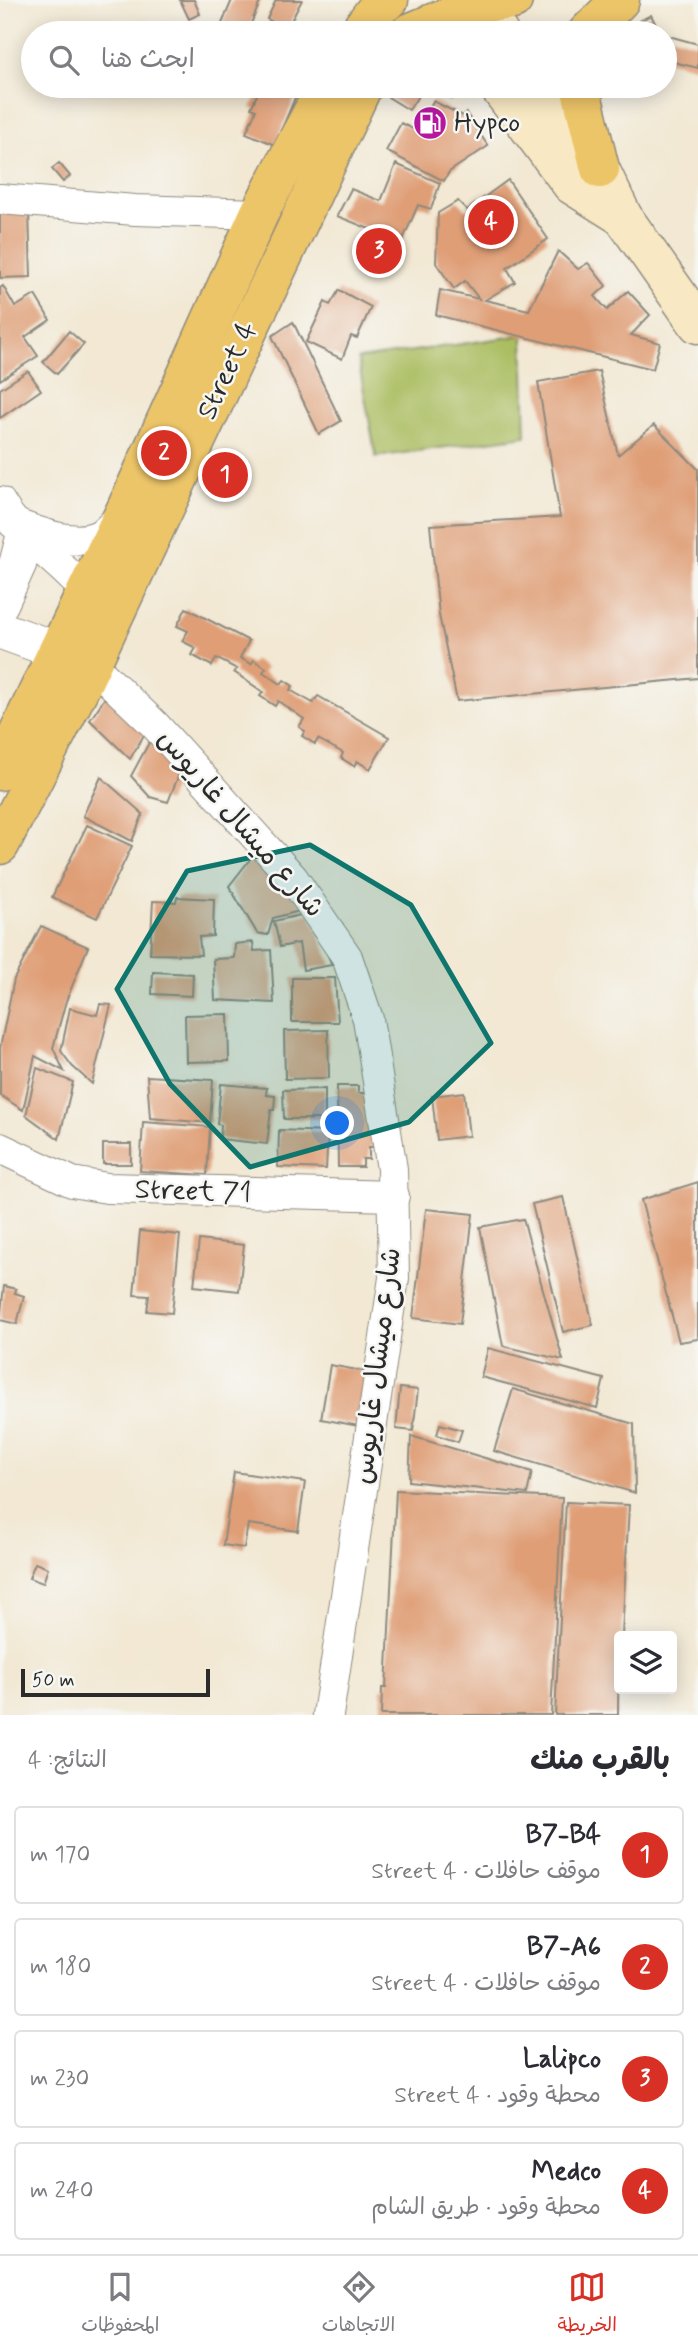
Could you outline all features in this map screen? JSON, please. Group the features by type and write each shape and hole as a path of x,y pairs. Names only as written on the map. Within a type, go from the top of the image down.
{"highway":[{"path":"354,21 361,0"},
{"path":"367,21 376,9 389,0"},
{"path":"599,21 620,0"},
{"path":"445,21 472,12"},
{"name":"Street 4","path":"0,771 79,672 85,591 127,509 259,214 320,98"},
{"name":"Street 4","path":"0,845 79,672 357,98"},
{"path":"583,98 600,169"}],"main road":[{"path":"507,98 572,185 623,217"},
{"path":"547,98 600,169 623,217 698,324"}],"street":[{"path":"0,200 135,210 259,214"},
{"path":"13,520 56,537 87,539 103,533 127,509"},
{"path":"13,520 85,591"},
{"path":"0,603 18,564 13,520"},
{"path":"0,630 79,672"},
{"path":"0,656 79,672"},
{"name":"شارع ميشال غاريوس","path":"79,672 293,878 347,957 368,1019 378,1069 394,1196 392,1298 328,1715"},
{"name":"Street 71","path":"0,1148 72,1182 107,1188 394,1196"}],"highlighted area":[{"path":"310,845 411,905 491,1043 409,1122 250,1167 170,1084 117,989 187,871"}],"green space":[{"path":"523,335 526,436 376,457 358,359"}],"building":[{"path":"180,0 194,0 200,14 189,19"},
{"path":"232,0 261,0 252,21 223,21"},
{"path":"276,0 302,0 291,21 267,19"},
{"path":"651,15 654,21 639,21"},
{"path":"677,38 698,44 698,68 677,63"},
{"path":"256,98 295,98 275,145 246,133 256,110 251,108"},
{"path":"390,98 417,98 409,110"},
{"path":"433,101 463,116 466,113 488,146 449,172 444,181 386,151 401,123 417,131"},
{"path":"59,163 70,176 63,182 52,169"},
{"path":"396,164 440,183 431,209 418,205 402,242 337,216 351,189 381,201"},
{"path":"508,180 548,239 507,268 515,282 485,300 529,310 558,251 578,269 588,263 606,286 595,296 607,310 628,291 650,315 631,335 660,343 653,369 436,315 440,290 479,299 465,281 454,289 436,263 438,213 458,201 467,210"},
{"path":"29,211 31,277 0,278 0,212"},
{"path":"3,286 15,307 35,295 50,320 25,337 38,356 0,380 0,288"},
{"path":"339,290 371,307 357,338 351,336 342,359 306,342 325,302 330,305"},
{"path":"293,322 341,421 319,434 272,336"},
{"path":"69,331 84,344 57,374 43,362"},
{"path":"28,371 41,390 0,418 0,389"},
{"path":"599,371 618,455 654,425 698,469 698,678 457,701 439,615 430,525 560,517 538,382"},
{"path":"186,608 249,641 240,658 251,664 254,660 266,668 263,672 281,684 284,680 293,686 290,690 313,703 318,696 389,737 370,769 357,761 354,766 341,758 343,753 318,739 315,744 302,736 305,731 299,727 304,719 278,701 275,706 260,696 263,692 234,672 237,669 216,658 212,666 192,655 196,648 182,641 188,631 177,626"},
{"path":"110,690 147,730 130,759 90,720"},
{"path":"151,739 181,769 168,802 150,797 131,776"},
{"path":"101,777 143,814 132,841 83,816"},
{"path":"87,825 132,846 97,918 52,897"},
{"path":"255,853 307,909 273,918 268,935 257,933 229,886"},
{"path":"177,897 214,899 213,936 199,937 201,955 150,954 153,901 176,902"},
{"path":"310,913 332,965 303,970 299,943 280,947 274,921"},
{"path":"41,926 88,947 66,1001 53,1048 64,1071 35,1056 23,1110 0,1095 0,1048 14,979"},
{"path":"253,942 254,951 271,950 274,1003 215,1000 213,959 234,958 235,944"},
{"path":"153,972 193,974 192,996 152,994"},
{"path":"292,978 335,978 338,1022 292,1022"},
{"path":"100,1004 111,1005 92,1084 72,1066 61,1051 70,1008 97,1015"},
{"path":"228,1014 229,1061 186,1062 185,1015"},
{"path":"328,1030 329,1078 285,1079 284,1031"},
{"path":"37,1068 73,1082 59,1139 26,1115"},
{"path":"147,1076 213,1080 210,1123 150,1118"},
{"path":"221,1084 267,1088 266,1095 275,1096 267,1144 220,1139 221,1125 217,1124"},
{"path":"337,1086 358,1086 358,1093 366,1093 375,1147 369,1147 369,1159 363,1159 363,1167 338,1167"},
{"path":"325,1089 325,1119 284,1119 283,1090"},
{"path":"464,1092 469,1136 437,1140 432,1096"},
{"path":"143,1122 210,1127 207,1175 140,1171"},
{"path":"279,1130 328,1132 326,1169 278,1167"},
{"path":"103,1144 131,1144 131,1164 103,1164"},
{"path":"698,1182 698,1339 679,1342 641,1200"},
{"path":"563,1197 593,1325 563,1332 532,1204"},
{"path":"426,1209 473,1214 460,1324 413,1318"},
{"path":"523,1219 563,1360 503,1346 480,1227"},
{"path":"140,1231 180,1235 172,1313 147,1311 149,1296 134,1295"},
{"path":"199,1240 244,1245 239,1291 194,1286"},
{"path":"4,1286 16,1289 15,1293 24,1296 17,1324 0,1320"},
{"path":"488,1348 604,1379 597,1408 481,1377"},
{"path":"330,1365 368,1372 359,1426 321,1419"},
{"path":"400,1388 418,1390 413,1431 396,1429"},
{"path":"513,1389 634,1424 635,1493 494,1451"},
{"path":"440,1424 462,1430 458,1442 437,1435"},
{"path":"411,1436 532,1472 527,1494 409,1481"},
{"path":"234,1472 305,1482 298,1531 248,1524 244,1548 223,1545"},
{"path":"396,1490 562,1498 551,1715 381,1715 382,1688 386,1688"},
{"path":"566,1502 629,1505 622,1631 614,1631 614,1694 618,1694 618,1715 555,1715"},
{"path":"35,1563 48,1568 43,1583 29,1578"}],"place":[{"name":"Hypco","path":"430,123"},
{"name":"Medco","path":"491,222"},
{"name":"Lalipco","path":"379,251"},
{"name":"B7-A6","path":"164,453"},
{"name":"B7-B4","path":"225,475"}]}
